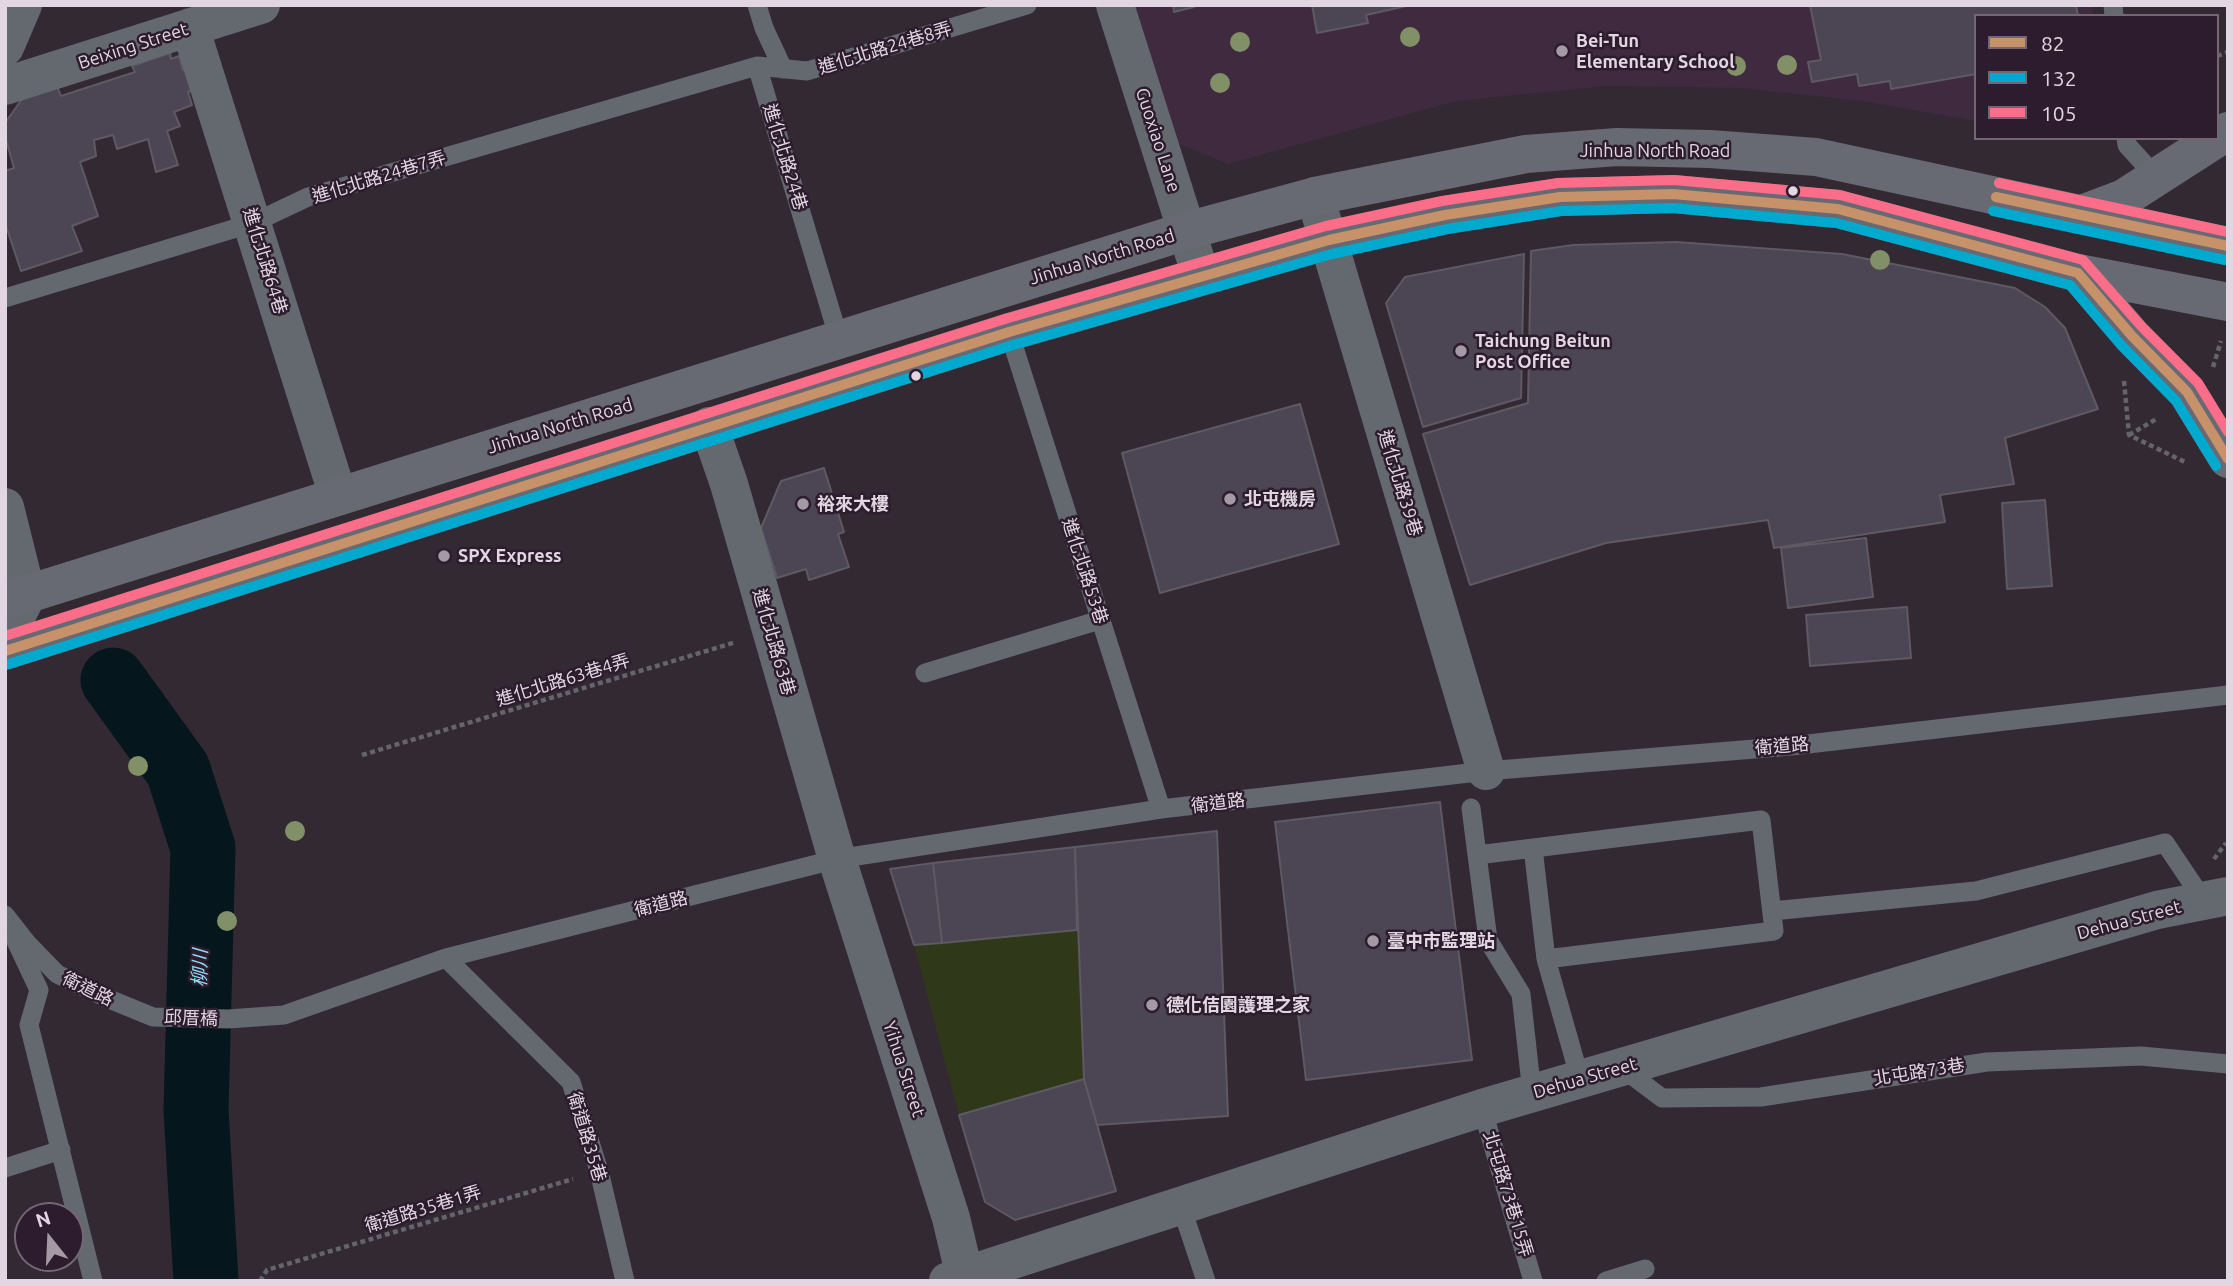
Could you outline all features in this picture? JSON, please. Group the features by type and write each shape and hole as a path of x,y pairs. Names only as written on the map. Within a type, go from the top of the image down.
{"main road":[{"path":"2079,215 2124,198 2214,140"},
{"name":"Jinhua North Road","path":"16,598 1186,231 1315,196 1526,154 1617,147 1684,148 1816,158 2228,246"},
{"path":"5,651 1009,332 1329,240 1445,215 1560,197 1673,194 1838,209 2078,273 2228,302"},
{"path":"2078,273 2132,336 2187,392 2228,459"}],"street":[{"path":"5,47 23,5"},
{"name":"Beixing Street","path":"5,86 187,16 261,5"},
{"name":"Guoxiao Lane","path":"1115,5 1201,275"},
{"name":"進化北路64巷","path":"187,16 338,496"},
{"name":"進化北路39巷","path":"1315,196 1486,771"},
{"name":"進化北路63巷","path":"709,426 837,859"},
{"path":"5,507 16,598 5,639"},
{"name":"Yihua Street","path":"837,859 951,1217 960,1279"},
{"name":"Dehua Street","path":"960,1279 1482,1108 2157,910 2216,899"}],"lane":[{"path":"757,5 764,29 783,69"},
{"name":"進化北路24巷8弄","path":"783,69 807,71 1027,5"},
{"path":"757,66 783,69"},
{"name":"進化北路24巷7弄","path":"5,298 253,223 308,197 757,66"},
{"name":"進化北路24巷","path":"757,66 839,339"},
{"path":"2126,140 2126,145 2157,178"},
{"name":"進化北路53巷","path":"1009,332 1161,809"},
{"path":"925,673 1100,620"},
{"name":"衛道路","path":"228,1019 284,1015 446,958 837,859 1161,809 1486,771 1791,746 2228,695"},
{"path":"1471,808 1488,940 1521,994 1532,1093"},
{"path":"1477,855 1761,820 1774,931 1546,959"},
{"path":"1772,911 1976,891 2165,844 2216,899"},
{"path":"1532,848 1546,959 1580,1079"},
{"path":"5,917 39,990 29,1025 93,1281"},
{"name":"衛道路","path":"5,917 57,974 153,1017"},
{"name":"衛道路35巷","path":"446,958 570,1082 599,1171 625,1281"},
{"name":"邱厝橋","path":"153,1017 228,1019"},
{"name":"北屯路73巷","path":"1621,1067 1662,1098 1674,1098 1761,1097 1987,1062 2141,1056 2228,1064"},
{"name":"北屯路73巷15弄","path":"1482,1108 1533,1281"},
{"path":"5,1168 61,1150"},
{"path":"1181,1206 1206,1281"},
{"path":"1606,1281 1645,1269"}],"path":[{"path":"2212,371 2221,341"},
{"path":"2122,368 2129,435"},
{"path":"2129,435 2163,416"},
{"path":"2129,435 2190,465"},
{"name":"進化北路63巷4弄","path":"362,755 771,631"},
{"name":"衛道路35巷1弄","path":"260,1281 267,1270 599,1171"}],"shaded area":[{"name":"Bei-Tun Elementary School","path":"1134,5 2093,5 2093,14 1974,14 1974,121 1862,101 1742,88 1607,86 1456,101 1228,164 1175,142"}],"green space":[{"path":"1077,930 1084,1079 959,1115 914,945"}],"building":[{"path":"1173,5 1194,5 1194,7 1174,12"},
{"path":"1312,5 1411,5 1366,15 1368,23 1317,33"},
{"path":"1810,5 2076,5 2078,14 1974,14 1974,74 1891,89 1890,81 1859,86 1857,74 1812,82 1808,62 1821,60"},
{"path":"170,53 171,59 179,56 183,70 193,67 200,87 188,92 192,105 174,112 180,126 167,131 178,165 156,172 148,139 117,149 113,135 94,140 96,156 80,162 98,216 72,226 82,251 21,271 5,223 5,171 14,168 5,136 5,123 22,99 57,86 61,96 135,72 132,66"},
{"path":"1676,242 1842,254 2015,288 2045,307 2065,328 2098,409 2005,438 2014,484 1940,495 1945,522 1774,548 1768,520 1606,543 1470,585 1423,434 1528,403 1531,251 1573,245"},
{"name":"Taichung Beitun Post Office","path":"1524,254 1521,398 1423,427 1386,303 1405,277"},
{"name":"北屯機房","path":"1300,404 1339,544 1160,593 1122,453"},
{"name":"裕來大樓","path":"824,468 844,532 838,534 849,567 809,580 806,569 777,578 761,528 781,481"},
{"path":"2045,500 2052,586 2007,589 2002,503"},
{"path":"1866,538 1873,597 1788,608 1781,548"},
{"path":"1907,607 1911,658 1810,666 1806,615"},
{"name":"臺中市監理站","path":"1440,802 1472,1060 1306,1080 1275,822"},
{"name":"德化佶園護理之家","path":"1217,831 1228,1116 1097,1125 1084,1079 1075,847"},
{"path":"1075,847 1077,930 942,943 933,863"},
{"path":"933,863 942,943 914,945 890,869"},
{"path":"1084,1079 1116,1191 1015,1220 985,1202 959,1115"}],"waterway":[{"name":"柳川","path":"113,680 178,770 203,848 196,1110 206,1281"}],"transit line":[{"name":"105","path":"5,636 1005,319 1326,226 1442,201 1558,183 1674,180 1840,195 2083,260 2142,327 2198,383 2228,432"},
{"name":"105","path":"1999,183 2228,232"},
{"name":"82","path":"5,651 1009,332 1329,240 1445,215 1560,197 1673,194 1838,209 2078,273 2132,336 2187,392 2228,459"},
{"name":"82","path":"1996,197 2228,246"},
{"name":"132","path":"9,664 1013,345 1332,254 1448,229 1561,211 1673,208 1836,223 2070,285 2121,345 2176,401 2216,466"},
{"name":"132","path":"1993,211 2225,260"}],"place":[{"name":"Bei-Tun Elementary School","path":"1562,51"},
{"name":"Taichung Beitun Post Office","path":"1461,351"},
{"name":"北屯機房","path":"1230,499"},
{"name":"裕來大樓","path":"803,504"},
{"name":"SPX Express","path":"444,556"},
{"name":"臺中市監理站","path":"1373,941"},
{"name":"德化佶園護理之家","path":"1152,1005"}]}
